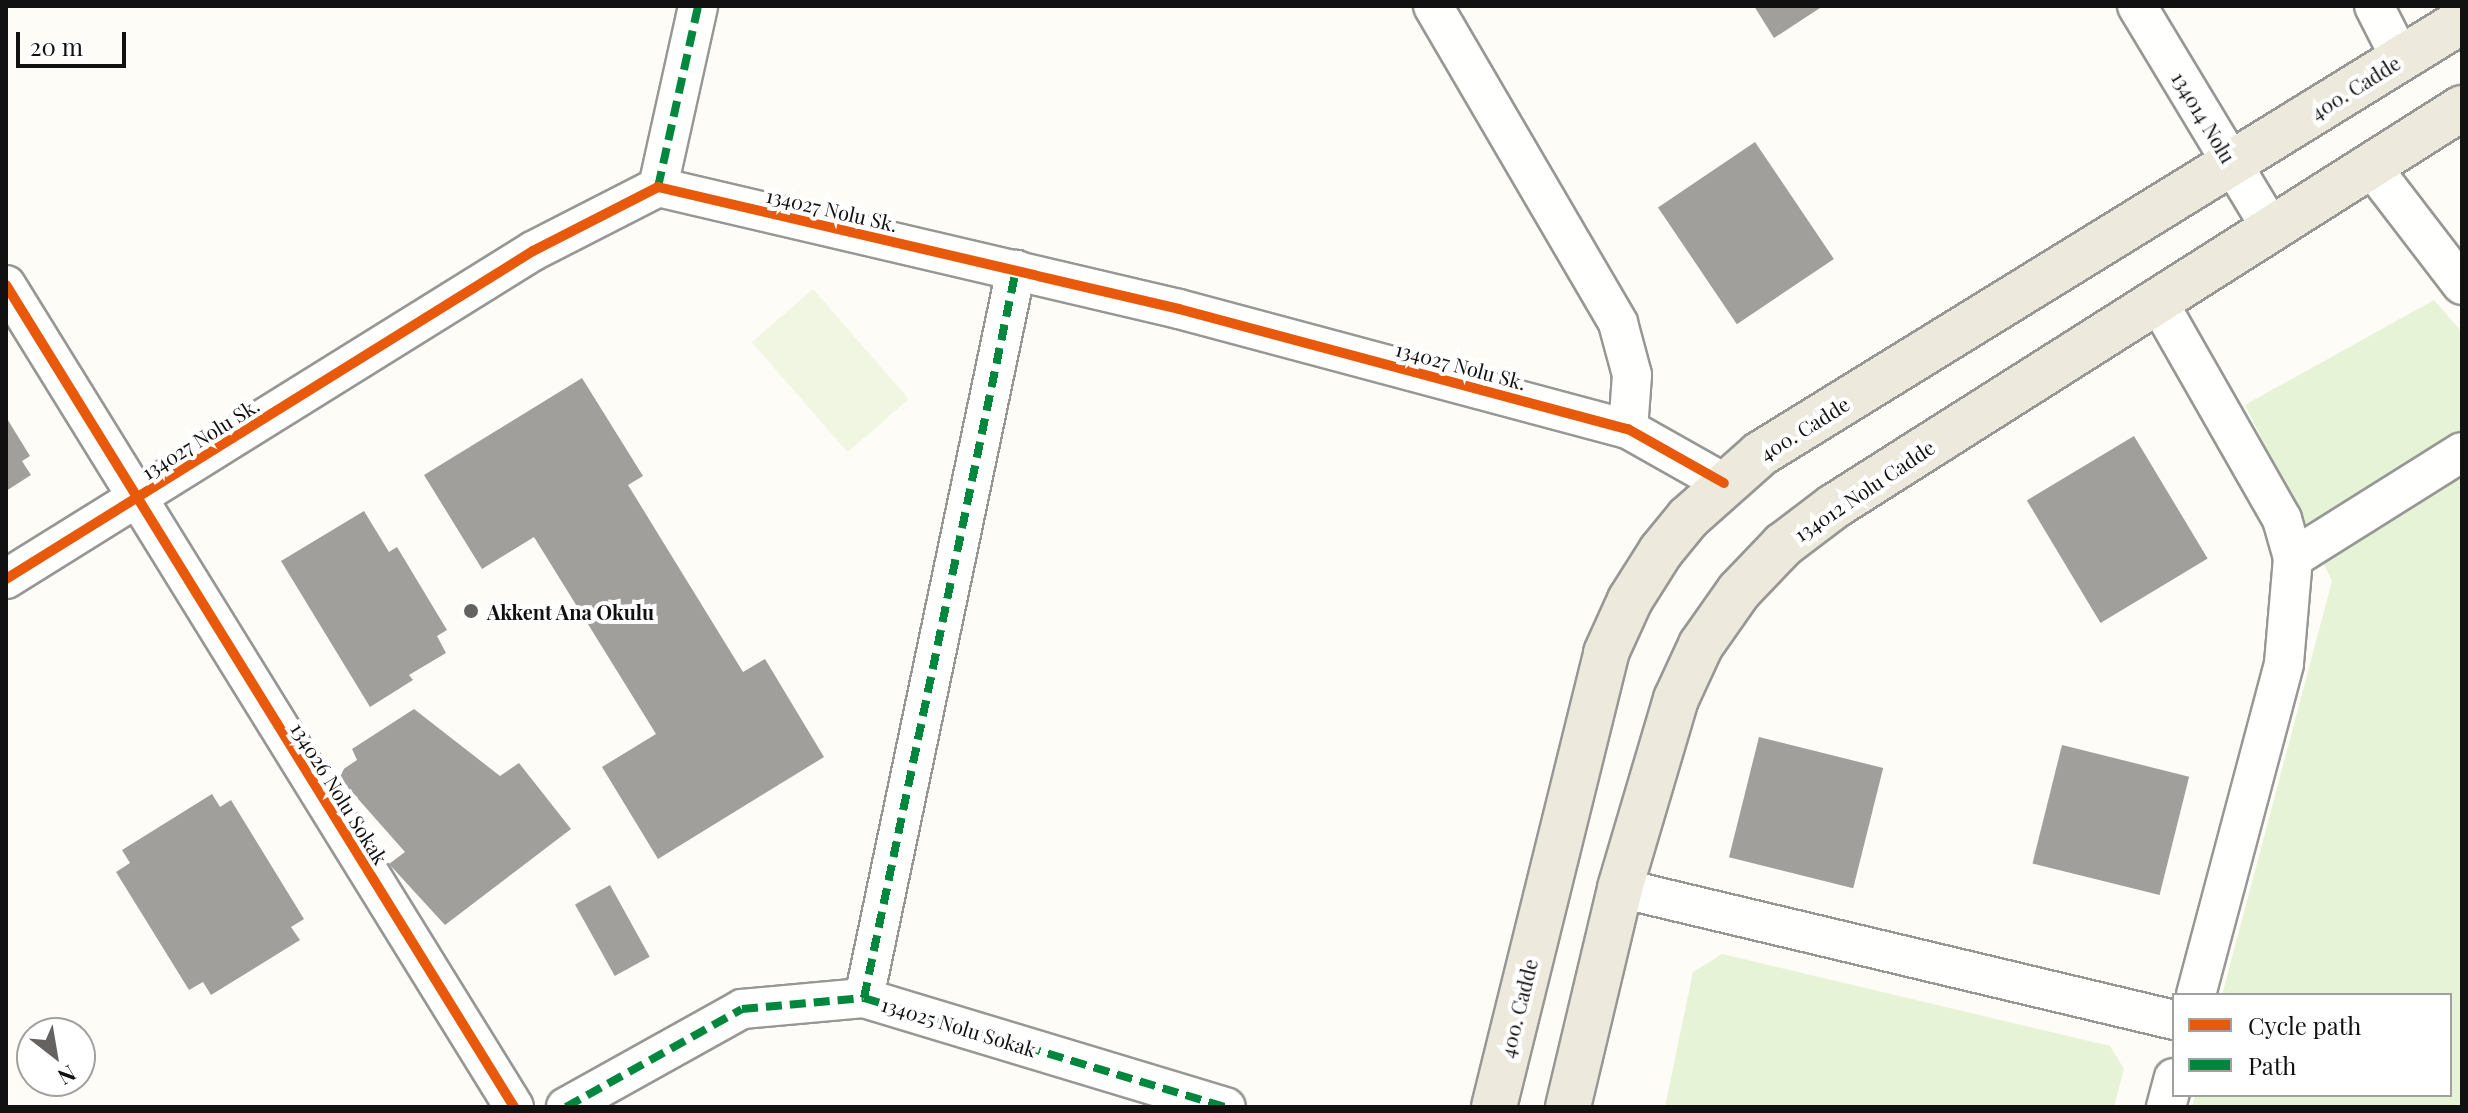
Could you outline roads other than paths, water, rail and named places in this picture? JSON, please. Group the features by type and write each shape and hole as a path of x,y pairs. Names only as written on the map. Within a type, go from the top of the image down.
{"main road":[{"name":"400. Cadde","path":"1494,1107 1606,653 1630,600 1661,551 1724,483 1760,454 2462,21"},
{"name":"134012 Nolu Cadde","path":"1568,1107 1620,888 1676,699 1701,645 1739,591 1783,545 1833,507 2462,108"}],"street":[{"path":"658,187 698,6"},
{"path":"1433,6 1618,323 1632,375 1628,429"},
{"name":"134014 Nolu","path":"2137,6 2271,228"},
{"path":"2374,6 2401,59"},
{"path":"2370,165 2462,285"},
{"name":"134027 Nolu Sk.","path":"6,579 533,251 658,187 1179,309 1628,429 1724,483"},
{"path":"864,998 1016,270"},
{"name":"134026 Nolu Sokak","path":"6,285 514,1107"},
{"path":"2157,300 2282,519 2293,558 2284,664 2197,993"},
{"path":"2293,558 2462,452"},
{"path":"1620,888 2172,1020"},
{"name":"134025 Nolu Sokak","path":"566,1107 742,1009 864,998 1168,1100 1226,1107"},
{"path":"2166,1107 2172,1085"}],"place":[{"name":"Akkent Ana Okulu","path":"471,611"}]}
